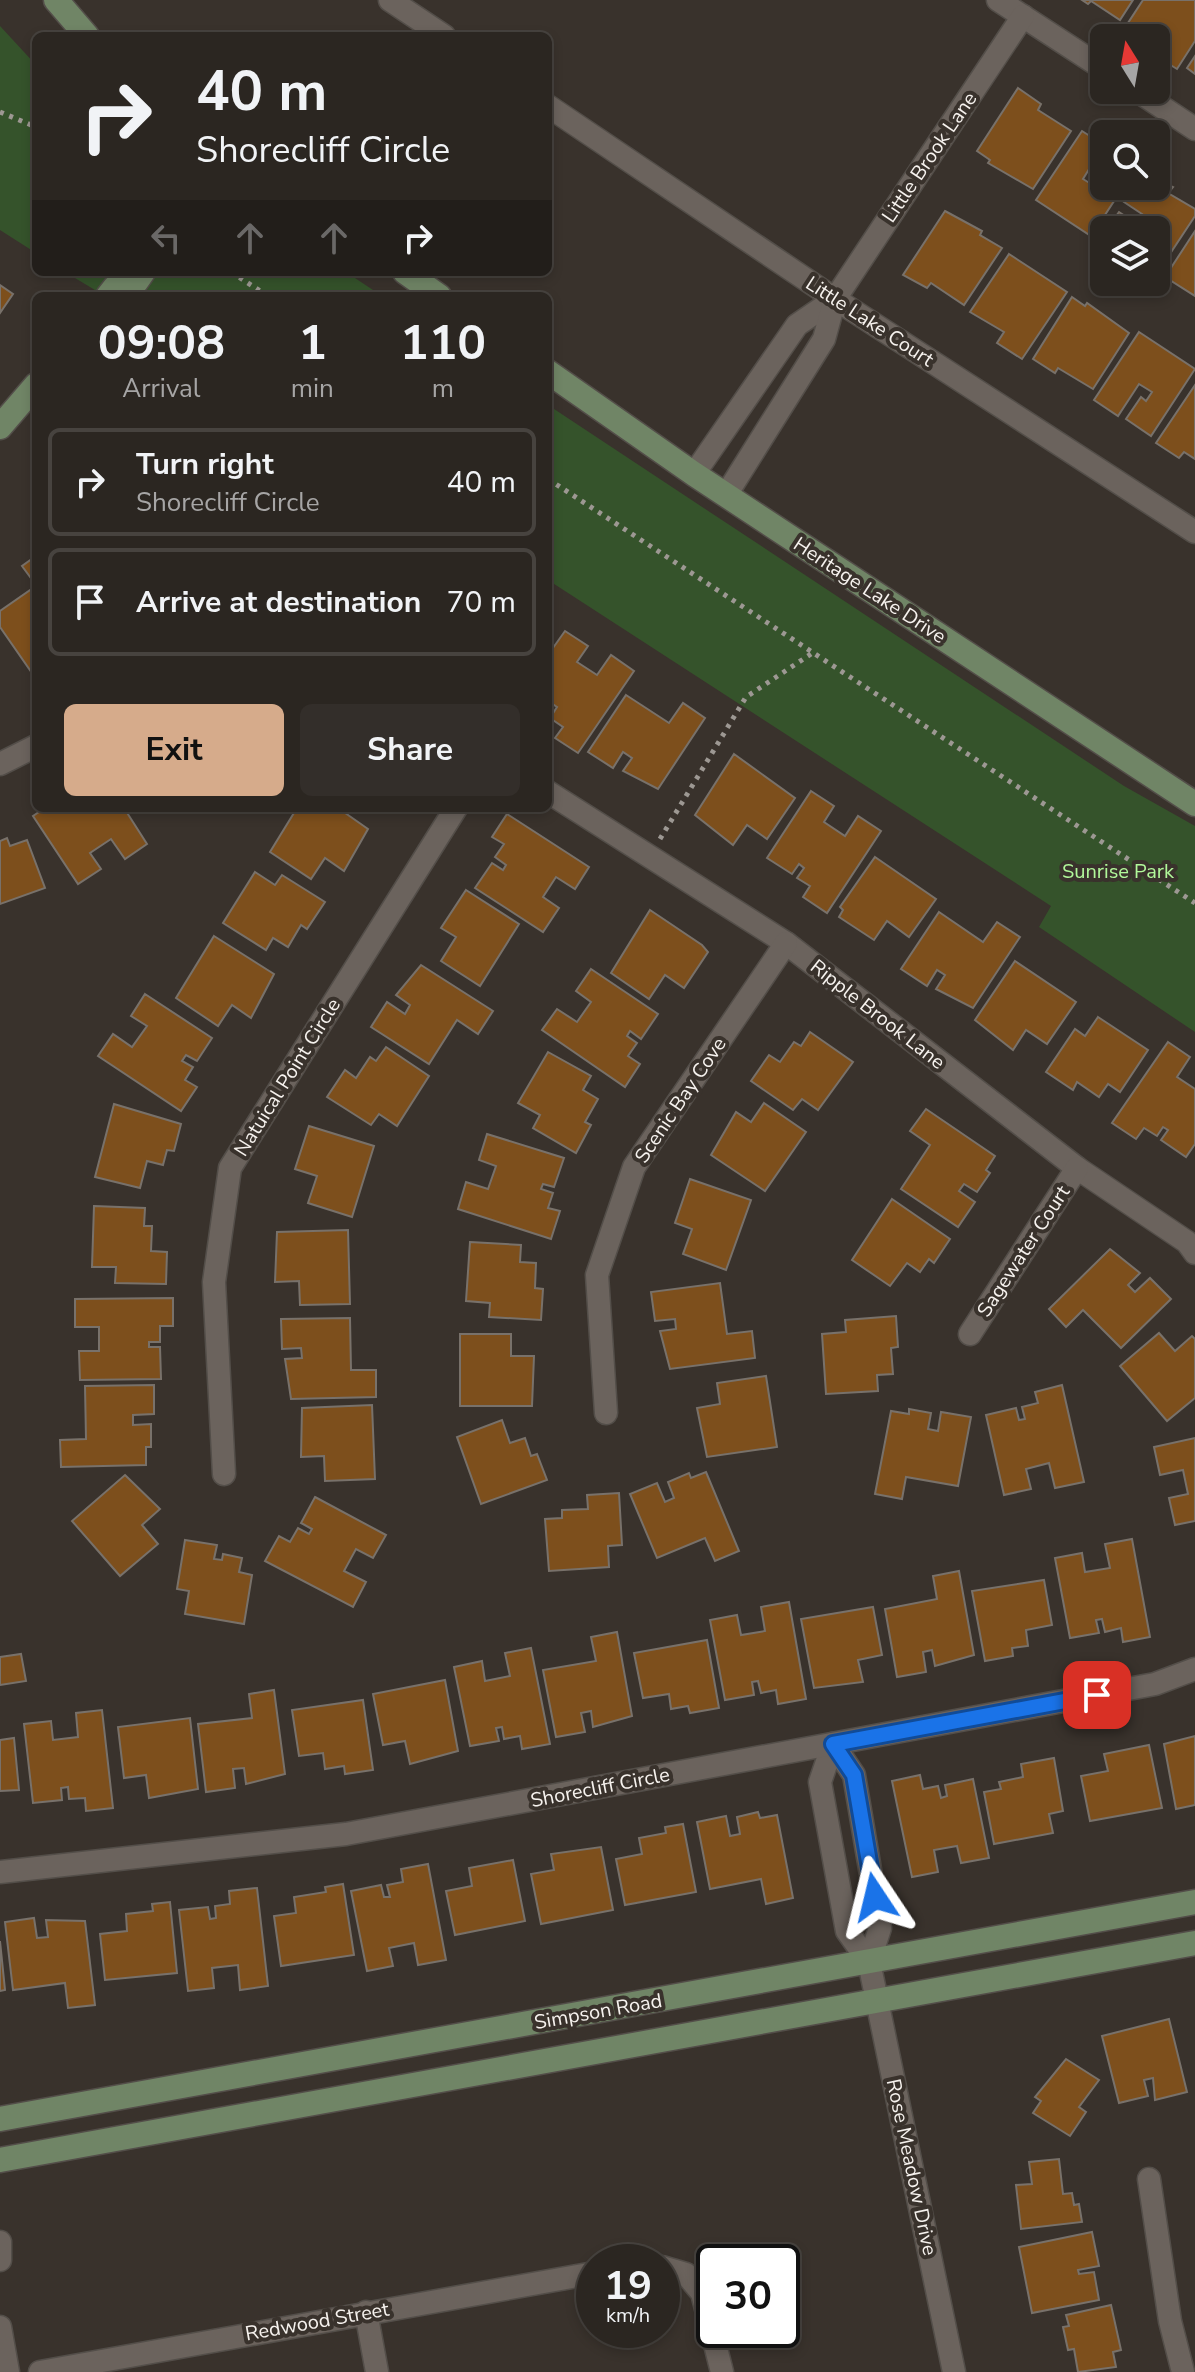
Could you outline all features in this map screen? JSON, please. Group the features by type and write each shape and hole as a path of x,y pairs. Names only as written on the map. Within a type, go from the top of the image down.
{"main road":[{"path":"56,0 84,32"},
{"path":"111,285 136,282 140,276"},
{"path":"411,276 433,292"},
{"name":"Heritage Lake Drive","path":"552,375 694,474 1195,804"},
{"path":"0,427 32,390"},
{"name":"Simpson Road","path":"0,2119 1195,1902"},
{"name":"Simpson Road","path":"0,2160 1195,1943"}],"street":[{"path":"390,0 438,32"},
{"path":"998,0 1090,60"},
{"name":"Little Brook Lane","path":"726,495 824,339 835,299 1023,16"},
{"path":"1157,104 1195,129"},
{"name":"Little Lake Court","path":"552,109 835,299 1195,532"},
{"name":"Little Brook Lane","path":"694,474 736,418 797,325 835,299"},
{"path":"0,764 32,748"},
{"name":"Ripple Brook Lane","path":"552,795 786,943 1077,1168 1187,1242 1195,1253"},
{"name":"Natuical Point Circle","path":"224,1474 214,1282 230,1168 453,812"},
{"name":"Scenic Bay Cove","path":"606,1413 597,1275 634,1167 786,943"},
{"name":"Sagewater Court","path":"970,1334 1077,1168"},
{"name":"Shorecliff Circle","path":"0,1872 346,1834 1155,1684 1195,1669"},
{"path":"833,1744 820,1782 847,1931 869,1962"},
{"path":"833,1744 854,1775 880,1928 869,1962"},
{"name":"Rose Meadow Drive","path":"869,1962 954,2372"},
{"path":"1149,2179 1170,2321 1183,2372"},
{"path":"0,2242 0,2260"},
{"path":"680,2272 686,2274 702,2293 722,2372"},
{"name":"Redwood Street","path":"40,2372 576,2276"},
{"path":"366,2312 377,2372"},
{"path":"0,2327 8,2372"}],"path":[{"path":"0,112 32,125"},
{"path":"237,276 262,292"},
{"path":"552,482 1195,903"},
{"path":"650,856 746,697 814,652"}],"green space":[{"path":"0,26 32,61 32,250 0,230"},
{"path":"72,276 352,276 376,292 98,292"},
{"name":"Sunrise Park","path":"552,408 1124,786 1195,826 1195,1032 1039,927 1051,906 552,583"}],"building":[{"path":"1082,0 1133,0 1120,20 1091,1 1088,4"},
{"path":"1143,0 1195,0 1195,41 1177,69 1170,65 1170,24 1128,23"},
{"path":"1195,56 1195,74 1187,68"},
{"path":"1018,88 1041,104 1038,110 1071,131 1033,189 988,163 990,160 977,151"},
{"path":"1082,131 1090,136 1090,168 1083,179 1090,183 1090,200 1115,200 1104,216 1090,216 1090,235 1036,200"},
{"path":"1170,194 1195,209 1195,216 1170,254 1170,216 1141,216 1124,202 1170,200"},
{"path":"945,211 982,231 980,235 1002,248 964,305 931,283 927,288 903,275"},
{"path":"1195,231 1195,296 1170,280 1170,269"},
{"path":"1009,254 1067,292 1022,359 997,343 1004,332 970,312"},
{"path":"0,285 13,294 0,313"},
{"path":"1072,297 1085,306 1087,303 1129,333 1093,389 1058,368 1055,373 1033,359"},
{"path":"1139,332 1195,369 1151,436 1126,419 1141,397 1146,401 1152,392 1139,384 1118,416 1094,400"},
{"path":"1195,385 1195,459 1184,452 1179,458 1156,443"},
{"path":"32,559 32,580 22,566"},
{"path":"32,589 32,673 0,627 0,611"},
{"path":"565,631 588,646 577,662 597,675 611,655 634,671 578,753 555,738 563,727 552,719 557,707 552,704 552,649"},
{"path":"626,695 669,723 683,703 705,718 658,789 623,771 632,758 623,752 613,768 588,752"},
{"path":"734,754 795,798 767,839 747,825 733,845 695,815"},
{"path":"811,791 834,806 824,822 845,836 858,816 881,831 827,913 803,897 810,886 797,878 804,868 799,864 792,874 767,858"},
{"path":"39,812 127,812 147,844 125,859 111,839 90,853 101,869 78,884 33,816"},
{"path":"295,812 344,812 368,829 344,871 325,858 311,879 270,852"},
{"path":"507,814 589,867 575,889 556,877 543,897 559,908 543,932 475,888 492,863 503,870 506,865 495,857 504,844 492,837"},
{"path":"7,838 10,846 27,840 45,888 0,904 0,841"},
{"path":"875,857 936,899 909,937 887,921 874,940 839,917 843,910 840,907"},
{"path":"255,872 275,885 282,875 325,902 307,929 301,925 288,947 273,938 266,950 223,923"},
{"path":"466,890 519,924 480,986 441,961 456,937 441,928"},
{"path":"650,910 708,952 684,988 665,975 649,999 611,973"},
{"path":"939,912 983,942 997,922 1020,937 973,1008 936,989 945,975 937,970 927,986 901,969"},
{"path":"214,936 274,974 251,1018 232,1005 218,1026 176,998"},
{"path":"1015,961 1076,1002 1047,1044 1026,1030 1013,1050 975,1020"},
{"path":"421,965 493,1011 478,1034 457,1020 429,1064 371,1027 387,1002 405,1014 410,1005 396,995"},
{"path":"591,969 658,1014 641,1039 630,1031 627,1036 637,1043 628,1056 640,1064 625,1087 542,1030 557,1009 577,1022 591,1002 576,991"},
{"path":"145,994 212,1038 197,1061 186,1055 182,1061 193,1067 185,1080 197,1087 181,1111 98,1056 113,1034 132,1047 147,1026 131,1016"},
{"path":"1098,1017 1148,1050 1120,1092 1108,1084 1099,1097 1077,1082 1073,1090 1046,1072 1075,1029 1085,1036"},
{"path":"810,1032 853,1062 818,1110 802,1099 793,1110 751,1081 769,1055 780,1062 794,1042 801,1046"},
{"path":"1168,1042 1190,1057 1177,1077 1195,1089 1195,1144 1186,1157 1161,1140 1168,1130 1163,1127 1157,1136 1144,1128 1136,1139 1112,1123"},
{"path":"386,1047 429,1076 397,1126 379,1114 371,1125 327,1097 345,1070 356,1078 370,1057 376,1061"},
{"path":"548,1052 591,1076 583,1090 598,1099 585,1122 591,1125 576,1153 533,1128 540,1115 518,1103"},
{"path":"764,1103 806,1132 765,1191 711,1155 736,1112 751,1122"},
{"path":"114,1104 181,1124 174,1151 167,1150 163,1165 147,1161 140,1188 95,1177"},
{"path":"926,1109 995,1156 986,1170 990,1173 977,1192 964,1184 959,1191 975,1202 958,1227 901,1189 930,1145 910,1131"},
{"path":"309,1126 374,1146 352,1217 308,1203 317,1176 295,1169"},
{"path":"487,1134 564,1158 554,1187 543,1184 541,1189 553,1193 548,1208 560,1211 551,1239 458,1209 466,1182 488,1189 496,1166 479,1160"},
{"path":"690,1179 751,1200 726,1270 683,1254 692,1229 675,1223"},
{"path":"892,1199 950,1239 934,1263 929,1259 920,1272 907,1263 890,1286 852,1260"},
{"path":"94,1206 145,1208 144,1226 152,1226 151,1251 167,1252 166,1284 115,1283 116,1267 92,1267"},
{"path":"348,1230 350,1304 300,1305 299,1281 275,1282 277,1232"},
{"path":"470,1242 521,1245 520,1262 536,1263 535,1288 543,1289 541,1320 489,1317 490,1303 466,1301"},
{"path":"1110,1249 1140,1273 1128,1285 1135,1292 1150,1278 1171,1299 1121,1348 1083,1310 1066,1327 1049,1309"},
{"path":"720,1283 727,1334 752,1331 755,1358 670,1369 660,1331 676,1329 675,1319 655,1321 651,1292"},
{"path":"173,1298 173,1326 160,1326 160,1342 149,1342 149,1347 160,1347 161,1379 80,1380 79,1351 99,1351 99,1327 75,1327 75,1299"},
{"path":"896,1316 898,1347 891,1348 893,1374 877,1375 878,1391 826,1394 822,1334 846,1332 845,1320"},
{"path":"350,1318 351,1370 376,1370 376,1397 291,1399 285,1359 302,1358 301,1348 282,1349 281,1319"},
{"path":"1159,1333 1175,1351 1192,1336 1195,1339 1195,1398 1167,1421 1120,1366"},
{"path":"460,1334 511,1334 511,1356 534,1356 532,1406 460,1406"},
{"path":"766,1376 777,1447 707,1457 697,1408 720,1404 717,1383"},
{"path":"154,1385 154,1414 133,1415 133,1425 151,1424 151,1447 146,1447 146,1465 61,1467 60,1440 86,1439 85,1386"},
{"path":"1062,1385 1084,1482 1055,1488 1049,1463 1026,1469 1031,1489 1004,1495 986,1415 1016,1408 1019,1420 1025,1419 1022,1407 1038,1403 1035,1392"},
{"path":"372,1405 375,1479 325,1481 324,1456 301,1457 302,1408"},
{"path":"909,1409 931,1413 928,1429 938,1431 941,1412 971,1417 958,1486 906,1477 902,1499 875,1494 891,1411 909,1414"},
{"path":"502,1420 510,1443 525,1438 531,1456 537,1454 547,1480 481,1504 457,1437"},
{"path":"1195,1438 1195,1521 1175,1525 1169,1498 1188,1494 1183,1470 1160,1475 1154,1447"},
{"path":"706,1472 739,1551 715,1561 705,1538 657,1558 630,1494 657,1483 665,1502 674,1498 668,1482 689,1473 691,1478"},
{"path":"125,1475 160,1509 142,1525 158,1544 120,1576 72,1521"},
{"path":"619,1493 622,1545 608,1546 609,1567 549,1571 545,1519 562,1518 562,1510 588,1509 587,1495"},
{"path":"315,1497 386,1535 373,1558 356,1549 344,1571 366,1582 353,1607 265,1561 279,1536 290,1542 298,1528 309,1534 312,1529 301,1523"},
{"path":"1132,1539 1150,1637 1123,1642 1121,1628 1105,1632 1102,1619 1096,1620 1099,1633 1070,1638 1055,1558 1082,1553 1085,1572 1110,1568 1105,1544"},
{"path":"185,1540 217,1545 214,1559 222,1560 223,1554 242,1558 239,1572 252,1575 244,1624 185,1614 189,1591 177,1589"},
{"path":"959,1571 974,1655 935,1666 932,1650 923,1652 926,1672 897,1677 885,1609 937,1599 933,1576"},
{"path":"1044,1580 1052,1625 1026,1630 1028,1646 1012,1648 1013,1656 985,1661 972,1591"},
{"path":"789,1602 806,1699 778,1704 776,1690 761,1693 758,1681 752,1682 754,1695 725,1700 710,1620 737,1615 741,1635 765,1631 761,1607"},
{"path":"873,1607 882,1655 858,1660 863,1682 814,1688 801,1619"},
{"path":"617,1632 632,1716 593,1727 591,1711 581,1713 585,1732 556,1737 543,1670 596,1661 591,1637"},
{"path":"707,1640 719,1708 690,1713 688,1706 671,1709 669,1694 643,1698 634,1653"},
{"path":"531,1648 550,1744 522,1749 520,1736 504,1739 502,1727 496,1728 499,1741 470,1746 454,1667 482,1661 485,1681 510,1676 505,1653"},
{"path":"21,1654 26,1681 0,1685 0,1657"},
{"path":"445,1680 458,1751 410,1764 405,1741 383,1745 373,1694"},
{"path":"274,1690 285,1774 246,1784 244,1768 233,1769 235,1788 206,1792 198,1724 252,1718 249,1694"},
{"path":"363,1700 373,1770 345,1774 344,1766 325,1769 323,1753 299,1756 292,1710"},
{"path":"102,1710 113,1808 86,1811 85,1798 69,1799 68,1787 61,1788 62,1800 33,1803 24,1724 51,1721 53,1740 78,1737 76,1713"},
{"path":"190,1718 198,1789 149,1798 146,1775 124,1778 118,1727"},
{"path":"1195,1736 1195,1805 1176,1809 1164,1744"},
{"path":"14,1738 19,1790 0,1791 0,1740"},
{"path":"1149,1745 1162,1808 1090,1821 1081,1776 1108,1771 1104,1754"},
{"path":"1054,1758 1063,1811 1049,1814 1053,1833 994,1844 984,1792 1001,1789 999,1782 1023,1777 1021,1764"},
{"path":"920,1775 923,1789 938,1786 941,1798 947,1796 945,1785 973,1779 989,1858 961,1863 957,1846 934,1850 938,1872 912,1877 892,1781"},
{"path":"758,1812 760,1818 777,1815 793,1898 766,1904 761,1879 710,1889 697,1822 726,1816 730,1836 740,1834 737,1817"},
{"path":"683,1824 696,1892 625,1905 616,1859 642,1854 639,1838 666,1833 665,1827"},
{"path":"601,1847 613,1910 541,1924 531,1874 554,1870 551,1854"},
{"path":"513,1860 525,1921 455,1935 446,1891 472,1886 469,1868"},
{"path":"428,1864 446,1960 418,1965 414,1943 389,1948 393,1966 367,1971 351,1891 381,1885 384,1897 390,1897 387,1885 403,1882 401,1869"},
{"path":"343,1884 354,1955 281,1966 274,1916 296,1913 294,1897 326,1892 325,1887"},
{"path":"257,1888 268,1986 240,1990 238,1965 212,1968 214,1988 188,1991 179,1910 208,1907 210,1919 216,1918 215,1906 230,1904 229,1891"},
{"path":"170,1902 177,1973 105,1980 100,1934 127,1931 126,1914 153,1911 152,1904"},
{"path":"34,1918 37,1938 48,1937 46,1920 85,1921 95,2005 68,2008 65,1983 13,1990 5,1922"},
{"path":"0,1941 5,1990 0,1991"},
{"path":"1169,2019 1187,2092 1155,2100 1153,2078 1144,2080 1148,2096 1119,2103 1102,2036"},
{"path":"1066,2059 1099,2080 1079,2107 1086,2112 1070,2136 1033,2113 1041,2101 1035,2097"},
{"path":"1059,2159 1063,2194 1072,2193 1074,2205 1079,2204 1082,2222 1021,2229 1016,2185 1032,2184 1029,2162"},
{"path":"1092,2232 1099,2266 1078,2270 1079,2274 1094,2272 1099,2300 1032,2313 1019,2247"},
{"path":"1111,2305 1121,2350 1113,2352 1116,2367 1078,2372 1074,2349 1068,2350 1063,2327 1069,2326 1066,2315"}],"route":[{"path":"875,1897 854,1775 833,1744 1097,1695"}]}
